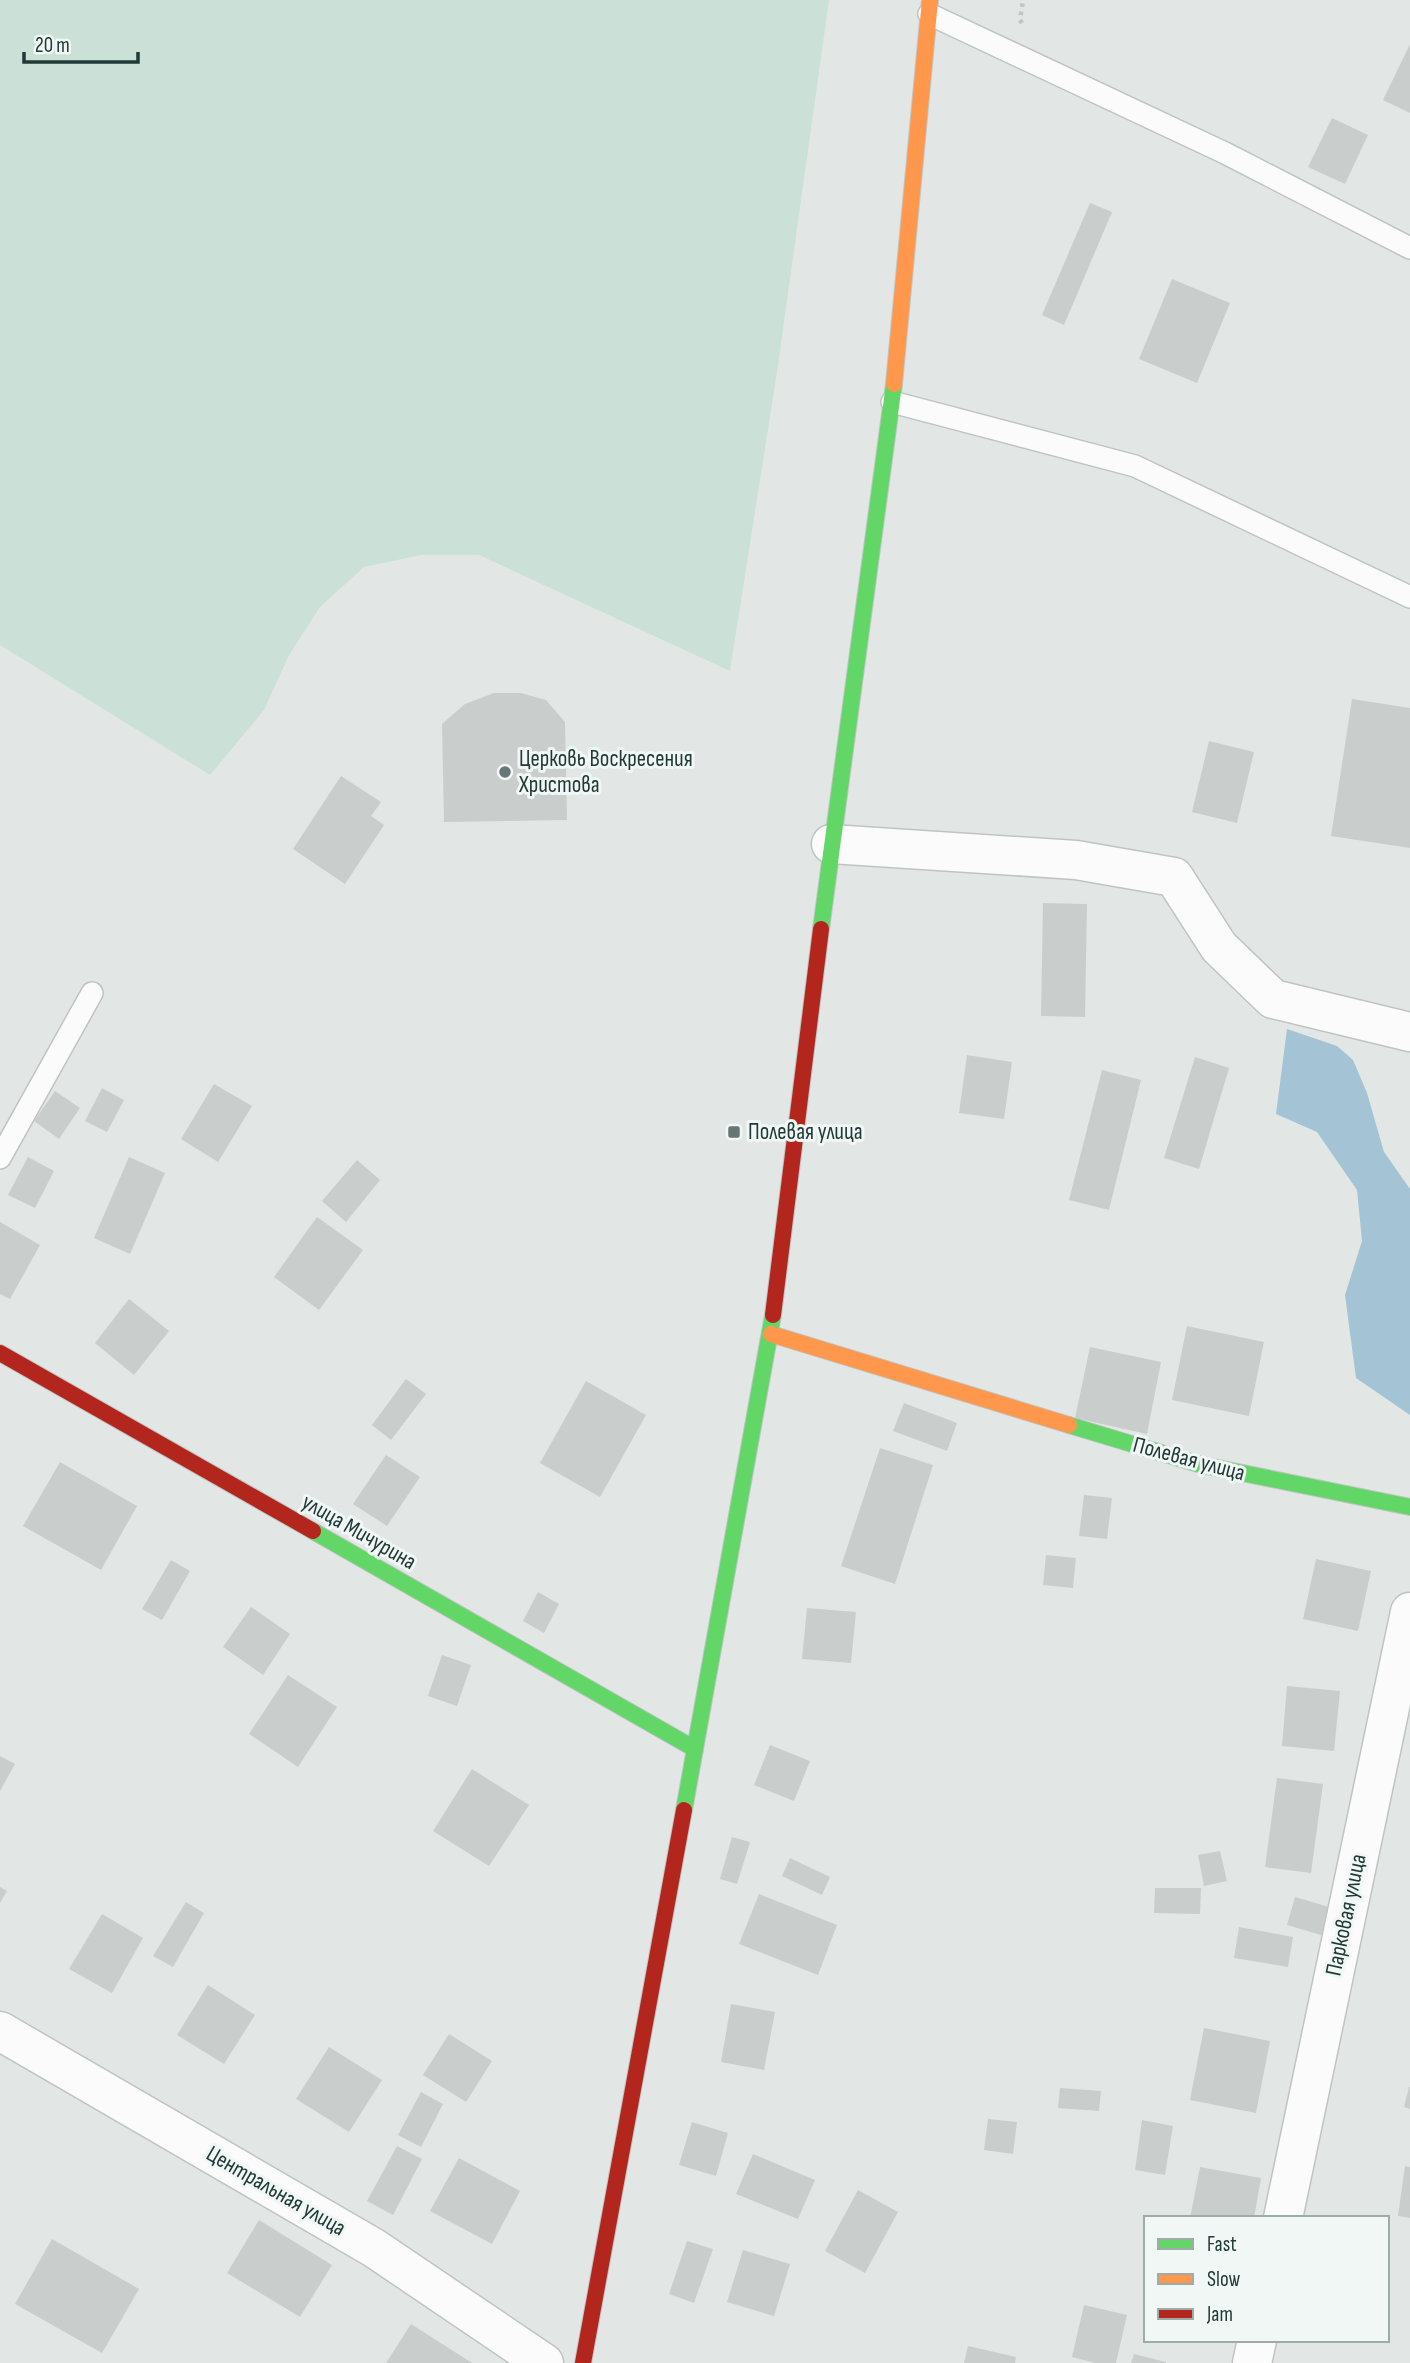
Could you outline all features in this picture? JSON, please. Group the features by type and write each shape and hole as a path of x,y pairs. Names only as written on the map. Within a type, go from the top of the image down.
{"street":[{"path":"583,2363 771,1334 831,844 892,402 930,7"},
{"path":"831,844 1076,860 1174,877 1219,947 1273,999 1410,1032"},
{"name":"Полевая улица","path":"771,1334 1198,1464 1410,1507"},
{"name":"улица Мичурина","path":"0,1353 695,1749"},
{"name":"Парковая улица","path":"1283,2216 1410,1612"},
{"name":"Центральная улица","path":"0,2031 374,2248 544,2363"},
{"path":"1252,2363 1257,2342"}],"lane":[{"path":"930,7 1410,248"},
{"path":"892,402 1135,467 1410,597"},
{"path":"0,1158 92,993"}],"green space":[{"path":"0,0 829,0 777,372 730,671 479,555 421,555 364,567 320,607 289,655 264,710 210,775 0,645"}],"water":[{"path":"1287,1029 1337,1046 1353,1060 1367,1093 1384,1152 1410,1189 1410,1415 1356,1378 1345,1295 1362,1241 1357,1190 1317,1132 1276,1114"}],"building":[{"path":"1410,44 1410,113 1383,100"},
{"path":"1332,118 1368,135 1345,184 1308,167"},
{"path":"1090,203 1112,212 1064,325 1042,315"},
{"path":"1172,279 1230,303 1197,383 1139,359"},
{"name":"Церковь Воскресения Христова","path":"494,693 521,693 546,700 565,722 567,820 444,822 442,724 465,704"},
{"path":"1352,699 1410,708 1410,848 1331,836"},
{"path":"1209,741 1254,752 1237,823 1192,812"},
{"path":"341,776 381,802 371,816 384,825 345,884 293,849"},
{"path":"1043,903 1087,904 1085,1017 1041,1016"},
{"path":"967,1055 1012,1062 1004,1119 959,1113"},
{"path":"1195,1057 1229,1068 1199,1169 1164,1158"},
{"path":"1102,1070 1141,1080 1109,1210 1069,1200"},
{"path":"214,1084 252,1106 218,1162 181,1139"},
{"path":"102,1088 124,1100 107,1132 85,1121"},
{"path":"55,1091 80,1108 59,1139 34,1121"},
{"path":"28,1157 54,1171 35,1208 8,1195"},
{"path":"129,1157 165,1173 130,1254 94,1238"},
{"path":"357,1160 380,1180 346,1222 322,1201"},
{"path":"317,1217 363,1250 319,1310 274,1277"},
{"path":"0,1222 40,1245 10,1299 0,1294"},
{"path":"129,1299 169,1331 134,1375 95,1343"},
{"path":"1187,1326 1264,1342 1249,1416 1172,1400"},
{"path":"1090,1347 1161,1362 1147,1434 1075,1418"},
{"path":"406,1379 426,1394 391,1440 372,1425"},
{"path":"586,1381 646,1415 600,1497 540,1463"},
{"path":"904,1403 957,1423 947,1451 893,1431"},
{"path":"880,1448 933,1465 895,1584 841,1566"},
{"path":"386,1455 420,1477 387,1526 353,1504"},
{"path":"60,1462 137,1506 101,1570 23,1526"},
{"path":"1084,1495 1112,1498 1107,1539 1079,1536"},
{"path":"1046,1555 1076,1558 1073,1588 1043,1585"},
{"path":"1316,1559 1371,1571 1358,1631 1303,1619"},
{"path":"171,1560 190,1571 162,1620 142,1609"},
{"path":"538,1592 559,1604 544,1633 523,1621"},
{"path":"251,1607 290,1634 263,1675 223,1647"},
{"path":"807,1608 856,1612 851,1663 802,1659"},
{"path":"442,1655 471,1665 457,1706 428,1696"},
{"path":"288,1675 337,1707 298,1767 249,1734"},
{"path":"1287,1686 1340,1691 1334,1751 1282,1746"},
{"path":"770,1745 810,1761 794,1801 754,1785"},
{"path":"0,1756 15,1764 0,1791"},
{"path":"472,1769 529,1805 489,1866 433,1831"},
{"path":"1277,1778 1323,1784 1311,1873 1265,1867"},
{"path":"732,1837 750,1842 737,1884 720,1879"},
{"path":"1220,1851 1227,1881 1204,1886 1198,1855"},
{"path":"790,1858 830,1877 822,1895 782,1876"},
{"path":"0,1887 7,1891 0,1903"},
{"path":"1155,1888 1201,1888 1200,1914 1154,1913"},
{"path":"759,1894 837,1925 818,1975 739,1944"},
{"path":"1295,1897 1336,1909 1328,1937 1287,1925"},
{"path":"186,1902 204,1913 173,1967 153,1956"},
{"path":"102,1914 143,1938 112,1993 69,1969"},
{"path":"1239,1927 1293,1937 1288,1967 1234,1958"},
{"path":"208,1985 255,2015 224,2064 177,2035"},
{"path":"731,2004 775,2012 764,2070 721,2062"},
{"path":"1204,2028 1270,2041 1256,2113 1190,2100"},
{"path":"449,2034 492,2061 466,2102 423,2075"},
{"path":"329,2047 382,2080 349,2132 296,2099"},
{"path":"1410,2087 1410,2109 1404,2107"},
{"path":"1060,2088 1101,2091 1099,2111 1058,2108"},
{"path":"421,2092 443,2104 421,2147 398,2135"},
{"path":"988,2119 1017,2122 1013,2154 984,2150"},
{"path":"1142,2120 1173,2126 1165,2175 1135,2170"},
{"path":"692,2122 728,2133 716,2176 679,2165"},
{"path":"397,2146 422,2159 393,2215 367,2201"},
{"path":"753,2154 815,2180 798,2219 736,2194"},
{"path":"459,2158 520,2191 492,2244 430,2211"},
{"path":"1405,2166 1410,2167 1410,2218 1398,2216"},
{"path":"1200,2167 1261,2178 1254,2216 1190,2216"},
{"path":"858,2190 898,2212 865,2273 825,2251"},
{"path":"259,2220 332,2265 300,2317 227,2273"},
{"path":"52,2239 139,2289 102,2353 15,2304"},
{"path":"687,2241 713,2249 694,2303 669,2294"},
{"path":"743,2250 790,2264 774,2316 727,2302"},
{"path":"1084,2305 1127,2315 1116,2363 1095,2363 1072,2357"},
{"path":"411,2324 472,2363 386,2363"},
{"path":"968,2346 1016,2357 1015,2363 964,2363"},
{"path":"1134,2354 1166,2362 1166,2363 1131,2363"}],"traffic: fast":[{"path":"821,929 894,384"},
{"path":"684,1810 773,1315"},
{"path":"1069,1425 1198,1464 1410,1507"},
{"path":"313,1531 695,1749"}],"traffic: slow":[{"path":"894,384 930,0"},
{"path":"771,1334 1069,1425"}],"traffic: jam":[{"path":"773,1315 821,929"},
{"path":"0,1353 313,1531"},
{"path":"583,2363 684,1810"}],"place":[{"name":"Церковь Воскресения Христова","path":"505,772"},
{"name":"Полевая улица","path":"734,1132"}]}
